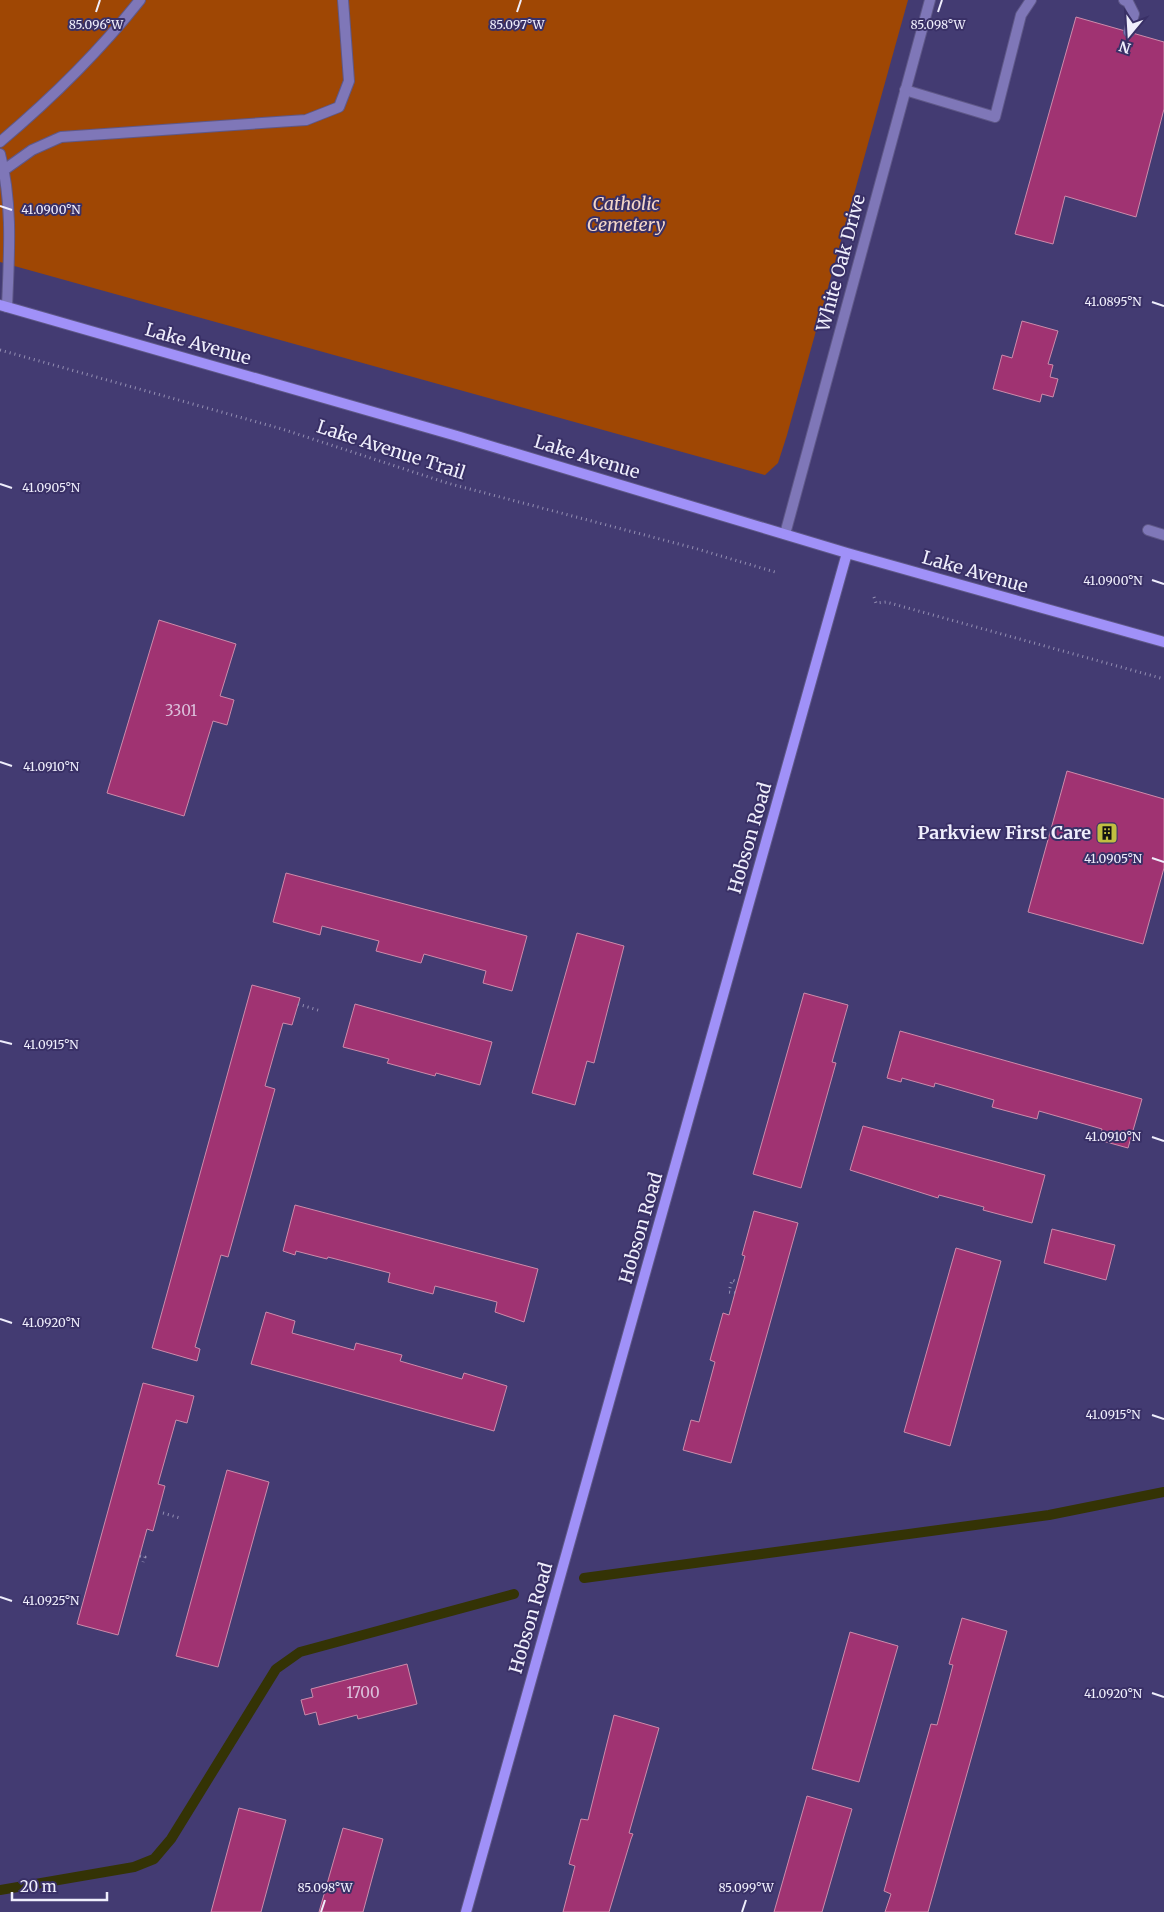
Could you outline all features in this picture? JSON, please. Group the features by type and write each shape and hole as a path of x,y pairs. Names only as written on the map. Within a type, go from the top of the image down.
{"street":[{"path":"0,142 39,109 84,64 140,0"},
{"path":"4,170 32,150 61,137 306,120 339,107 349,81 343,0"},
{"name":"White Oak Drive","path":"786,534 930,0"},
{"path":"905,90 995,117 1021,15 1031,0"},
{"path":"1124,0 1128,2 1134,14 1129,32"},
{"path":"0,154 4,170 10,229 4,306"},
{"name":"Lake Avenue","path":"4,306 457,436 847,553 1164,642"},
{"path":"1148,530 1164,534"},
{"name":"Hobson Road","path":"466,1912 847,553"}],"path":[{"name":"Lake Avenue Trail","path":"0,350 282,429 447,484 694,548 775,572"},
{"path":"874,597 876,603 886,602 1164,678"},
{"path":"298,1004 321,1011"},
{"path":"735,1293 729,1292 732,1280 738,1282"},
{"path":"163,1513 180,1518"},
{"path":"140,1556 145,1557 144,1562"}],"green space":[{"name":"Catholic Cemetery","path":"0,0 908,0 787,435 778,463 765,475 0,262"}],"building":[{"path":"1076,17 1164,42 1164,109 1136,217 1065,196 1053,244 1015,234"},
{"path":"1022,321 1058,331 1048,364 1053,365 1050,377 1058,379 1053,397 1042,394 1040,402 993,389 1002,355 1012,358"},
{"path":"159,620 236,644 220,696 234,700 227,725 213,721 184,816 107,793"},
{"name":"Parkview First Care","path":"1067,771 1164,799 1164,868 1143,944 1028,912"},
{"path":"286,873 527,936 512,991 483,983 486,971 424,954 421,963 376,951 379,941 322,926 320,935 273,922"},
{"path":"577,933 624,946 594,1063 587,1061 575,1105 532,1093"},
{"path":"252,985 300,998 292,1025 283,1023 276,1047 265,1086 275,1089 228,1257 221,1255 195,1347 200,1349 197,1361 152,1348"},
{"path":"804,993 848,1005 832,1062 836,1063 801,1188 753,1174"},
{"path":"355,1004 492,1042 480,1085 436,1073 435,1076 387,1063 389,1059 343,1047"},
{"path":"900,1031 1142,1099 1128,1148 1099,1140 1102,1129 1039,1111 1037,1119 992,1107 994,1100 935,1083 934,1087 902,1078 901,1082 887,1078"},
{"path":"863,1126 1045,1175 1032,1223 983,1210 984,1207 939,1195 938,1198 850,1170"},
{"path":"295,1205 538,1269 524,1322 495,1312 497,1302 435,1286 433,1294 388,1282 390,1273 328,1257 327,1259 296,1251 295,1255 283,1251"},
{"path":"754,1211 798,1223 731,1463 683,1450 691,1420 699,1422 715,1362 710,1360 723,1313 729,1315 745,1256 742,1255"},
{"path":"1052,1229 1115,1245 1106,1280 1044,1263"},
{"path":"956,1248 1001,1261 950,1446 904,1432"},
{"path":"266,1312 295,1321 292,1333 354,1350 356,1343 402,1355 400,1361 462,1379 464,1373 507,1386 494,1431 251,1364"},
{"path":"143,1383 194,1396 187,1423 176,1420 158,1484 165,1486 153,1531 147,1529 118,1635 77,1624"},
{"path":"227,1470 269,1482 218,1667 176,1656"},
{"path":"962,1618 1007,1631 928,1912 885,1912 891,1894 884,1891 931,1724 937,1725 953,1665 949,1664"},
{"path":"850,1632 898,1646 859,1782 812,1769"},
{"path":"407,1664 417,1704 358,1719 357,1715 319,1725 316,1712 305,1715 301,1700 313,1697 311,1689"},
{"path":"614,1715 659,1728 629,1833 633,1834 609,1912 563,1912 575,1866 569,1864 581,1819 588,1820"},
{"path":"807,1796 852,1809 822,1912 774,1912"},
{"path":"239,1808 286,1820 261,1912 211,1912"},
{"path":"343,1828 383,1839 363,1912 319,1912"}],"waterway":[{"path":"584,1578 1049,1515 1164,1492"},
{"path":"0,1890 134,1867 154,1859 171,1839 276,1669 300,1652 514,1594"}],"place":[{"name":"Parkview First Care","path":"1107,833"}]}
